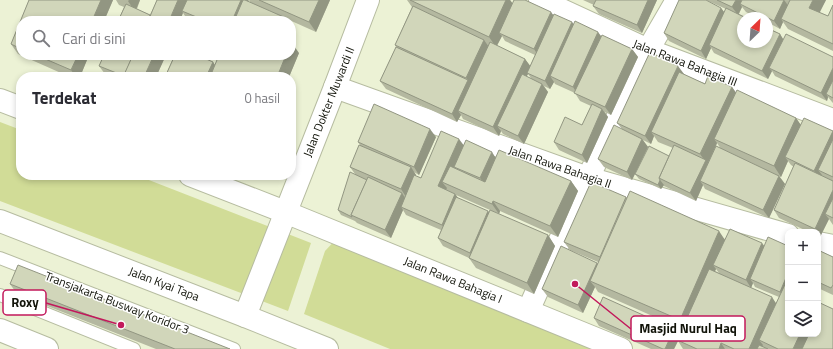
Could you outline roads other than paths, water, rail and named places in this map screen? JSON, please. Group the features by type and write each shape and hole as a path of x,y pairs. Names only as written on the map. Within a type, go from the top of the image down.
{"street":[{"name":"Jalan Dokter Muwardi II","path":"245,316 368,0"},
{"name":"Jalan Rawa Bahagia III","path":"540,0 648,50 833,120"},
{"path":"528,311 648,50 677,0"},
{"name":"Jalan Rawa Bahagia II","path":"335,87 588,178 785,234"},
{"path":"0,100 16,106"},
{"name":"Jalan Rawa Bahagia I","path":"203,180 621,349"},
{"name":"Jalan Kyai Tapa","path":"0,221 327,349"},
{"path":"821,244 833,246"},
{"path":"0,330 47,349"}],"lane":[{"name":"Transjakarta Busway Koridor 3","path":"0,258 234,349"},
{"path":"0,295 134,349"}],"place":[{"name":"Masjid Nurul Haq","path":"575,284"},
{"name":"Roxy","path":"121,325"}]}
